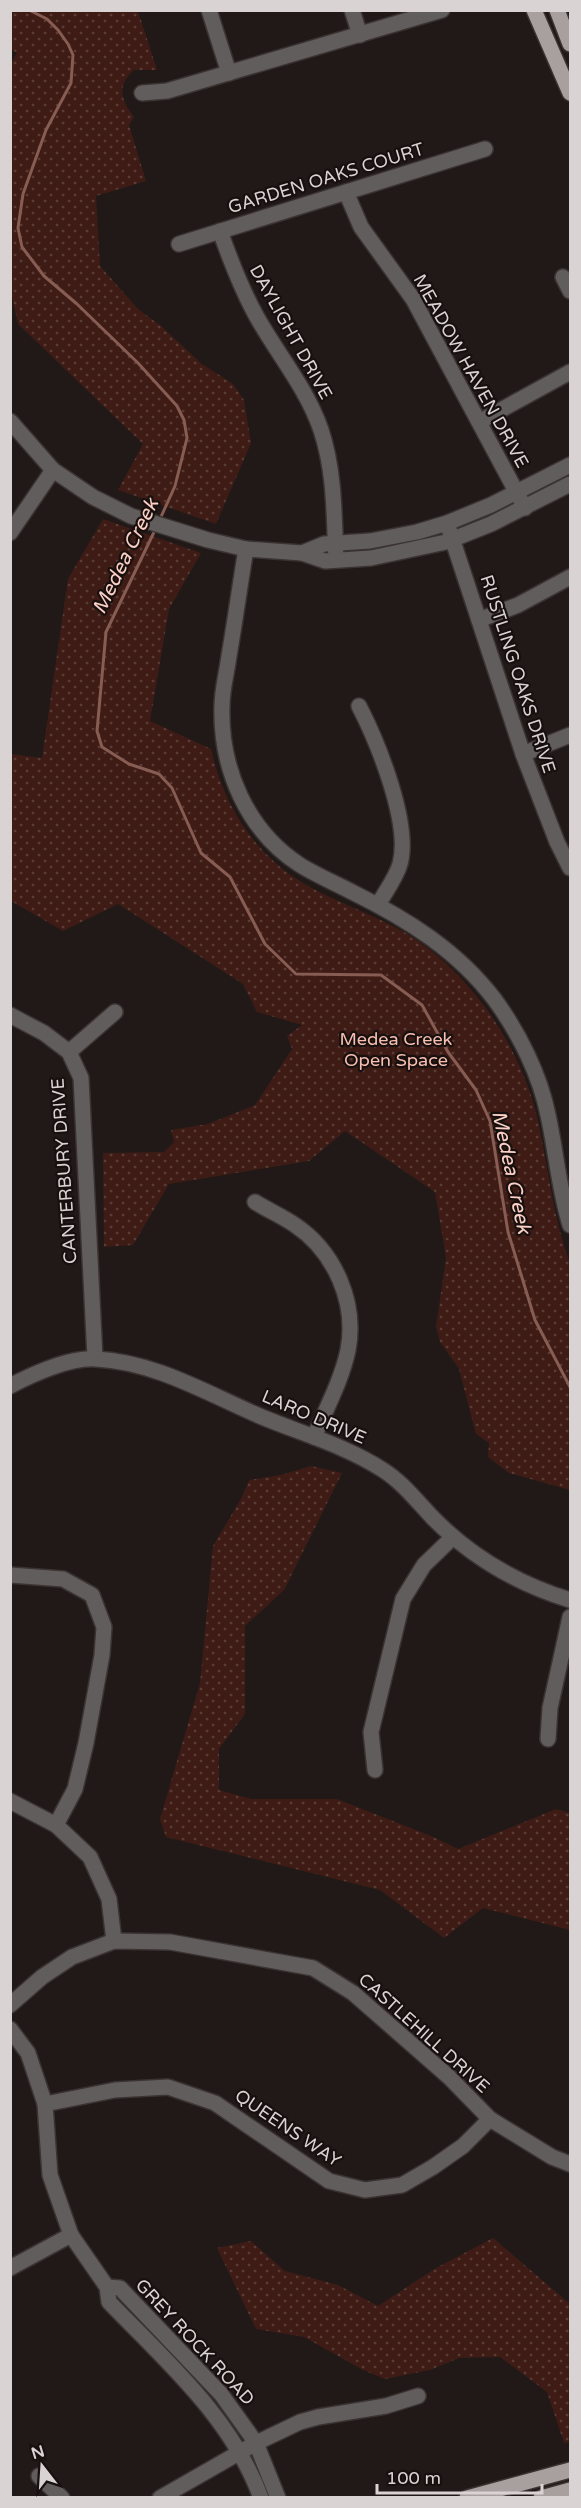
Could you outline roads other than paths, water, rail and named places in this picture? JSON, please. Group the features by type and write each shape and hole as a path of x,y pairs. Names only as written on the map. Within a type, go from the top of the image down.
{"main road":[{"path":"534,10 570,93"},
{"path":"557,10 570,44"},
{"path":"467,2498 570,2470"},
{"path":"541,2498 570,2490"}],"street":[{"path":"209,10 229,74"},
{"path":"352,10 360,35"},
{"path":"142,93 166,92 442,10"},
{"name":"GARDEN OAKS COURT","path":"179,244 485,149"},
{"name":"MEADOW HAVEN DRIVE","path":"346,192 361,227 413,299 525,508"},
{"name":"DAYLIGHT DRIVE","path":"220,231 240,286 306,394 321,430 333,477 336,560"},
{"path":"479,422 570,372"},
{"path":"10,421 52,470 93,497 140,519 246,549 302,553 325,561 393,554 453,540 525,508 570,484"},
{"path":"302,553 324,544 382,538 447,523 517,493 570,465"},
{"path":"10,533 52,470"},
{"name":"RUSTLING OAKS DRIVE","path":"447,523 523,754 557,842 570,868"},
{"path":"246,549 222,705 224,748 230,775 246,808 269,840 300,864 425,933 462,962 495,1001 519,1038 538,1080 564,1164 570,1226"},
{"path":"479,620 518,605 570,577"},
{"path":"359,706 373,735 390,787 400,819 403,844 399,866 378,905"},
{"path":"523,754 570,735"},
{"path":"69,1052 115,1012"},
{"name":"CANTERBURY DRIVE","path":"10,1015 44,1033 69,1052 81,1078 94,1358"},
{"path":"255,1202 296,1226 323,1250 345,1288 350,1329 347,1351 314,1437"},
{"name":"LARO DRIVE","path":"10,1386 59,1365 94,1358 148,1366 262,1417 314,1437 384,1470 407,1489 453,1537 477,1556 527,1585 570,1600"},
{"path":"375,1770 371,1732 403,1599 424,1565 453,1537"},
{"path":"10,1575 63,1579 92,1595 104,1627 86,1743 78,1778 75,1789 56,1826"},
{"path":"548,1739 550,1708 570,1617"},
{"path":"10,1801 56,1826 90,1857 108,1899 114,1941"},
{"name":"CASTLEHILL DRIVE","path":"10,2005 42,1977 72,1957 114,1941 170,1942 313,1968 353,1992 449,2077 490,2119 552,2157 570,2164"},
{"name":"GREY ROCK ROAD","path":"10,2029 28,2053 45,2104 50,2175 71,2235 107,2287 109,2302 221,2421 251,2470 261,2498"},
{"name":"QUEENS WAY","path":"45,2104 115,2090 168,2087 215,2103 329,2181 365,2190 402,2185 463,2146 490,2119"},
{"path":"10,2268 71,2235"},
{"name":"GREY ROCK ROAD","path":"107,2287 120,2288 221,2394 256,2443 278,2498"},
{"path":"160,2498 256,2443 318,2416 386,2406 418,2396"},
{"path":"39,2476 63,2498"}],"waterway":[{"name":"Medea Creek","path":"29,10 47,19 58,30 73,55 71,83 46,130 23,194 18,228 22,247 44,276 77,304 138,363 177,406 184,420 187,438 175,486 160,519"},
{"name":"Medea Creek","path":"156,528 106,632 97,731 102,747 129,764 159,774 172,788 201,853 230,877 265,944 296,974 381,975 422,1005 448,1052 476,1090 490,1121 508,1232 535,1320 570,1387"}],"park label":[{"name":"Medea Creek Open Space","path":"396,1049"}]}
